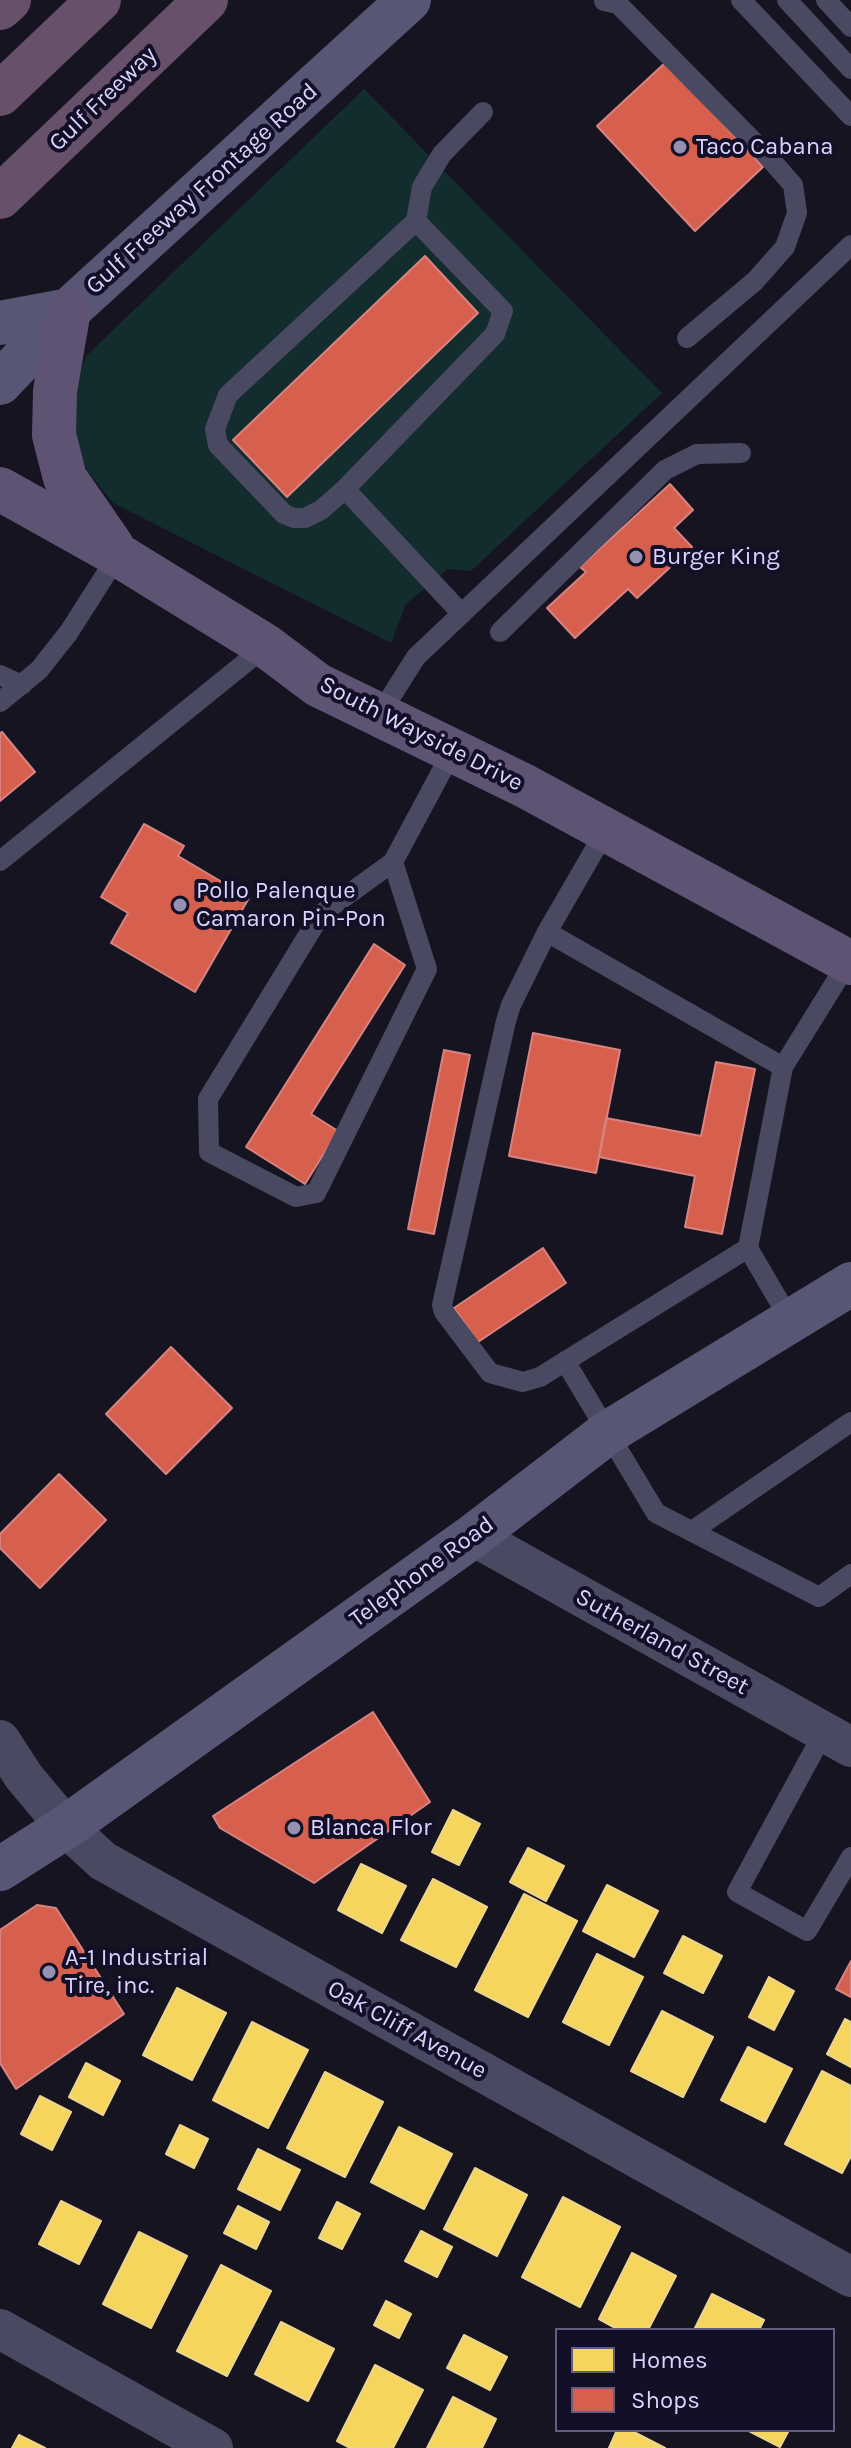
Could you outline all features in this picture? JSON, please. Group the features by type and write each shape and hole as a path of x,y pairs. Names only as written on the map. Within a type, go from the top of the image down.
{"highway":[{"path":"0,8 9,0"},
{"path":"0,94 99,0"},
{"name":"Gulf Freeway","path":"0,197 206,0"}],"main road":[{"name":"Gulf Freeway Frontage Road","path":"0,383 69,310 409,0"},
{"path":"0,323 69,310 55,391 54,435 65,478 118,555"},
{"name":"South Wayside Drive","path":"0,489 118,555 266,646 318,685 453,750 606,830 849,963"},
{"name":"Telephone Road","path":"0,1869 66,1827 473,1536 607,1433 851,1284"}],"street":[{"name":"Sutherland Street","path":"473,1536 838,1740"},
{"name":"Oak Cliff Avenue","path":"0,1740 24,1777 66,1827 103,1861 851,2277"},
{"path":"0,2329 213,2448"}],"lane":[{"path":"741,0 851,116"},
{"path":"787,0 851,69"},
{"path":"826,0 851,27"},
{"path":"604,1 618,4 793,185 797,213 785,247 755,281 687,338"},
{"path":"416,221 503,311 495,334 321,510 305,518 284,514 218,445 215,429 228,395 416,221 422,187 442,154 483,112"},
{"path":"380,714 416,657 851,245"},
{"path":"500,632 665,470 697,454 741,453"},
{"path":"345,489 462,614"},
{"path":"0,702 39,670 69,632 118,555"},
{"path":"0,861 266,646"},
{"path":"0,675 22,685"},
{"path":"393,862 427,969 316,1193 296,1197 209,1152 208,1099 321,914 393,862 453,750"},
{"path":"606,830 547,932 511,1005 442,1305 444,1312 490,1373 523,1382 540,1377 748,1248"},
{"path":"547,932 783,1067"},
{"path":"790,1320 748,1248 783,1067 849,963"},
{"path":"565,1361 656,1513 819,1597 851,1574"},
{"path":"692,1531 851,1422"},
{"path":"838,1740 737,1892 807,1931 851,1857"}],"green space":[{"path":"364,89 662,393 471,571 448,569 406,604 391,643 113,503 88,472 72,436 71,396 86,356"}],"building: Homes":[{"path":"453,1810 480,1824 459,1865 432,1852"},
{"path":"528,1848 564,1866 546,1901 510,1882"},
{"path":"361,1864 406,1886 382,1933 338,1910"},
{"path":"433,1879 487,1907 456,1967 401,1940"},
{"path":"607,1885 658,1911 634,1957 583,1931"},
{"path":"524,1894 577,1921 528,2017 475,1990"},
{"path":"683,1936 722,1956 703,1993 664,1973"},
{"path":"597,1954 643,1977 609,2045 563,2022"},
{"path":"769,1977 794,1991 774,2030 749,2017"},
{"path":"177,1988 226,2013 192,2080 143,2055"},
{"path":"662,2011 713,2037 683,2097 631,2071"},
{"path":"845,2019 851,2022 851,2067 827,2054"},
{"path":"252,2022 308,2050 268,2128 213,2100"},
{"path":"748,2047 792,2069 765,2122 721,2100"},
{"path":"86,2063 120,2081 103,2115 69,2097"},
{"path":"822,2071 851,2086 851,2156 842,2173 785,2144"},
{"path":"325,2072 383,2102 345,2177 287,2148"},
{"path":"40,2096 71,2112 52,2150 21,2134"},
{"path":"180,2125 208,2139 194,2168 166,2154"},
{"path":"399,2127 452,2154 424,2209 371,2182"},
{"path":"258,2149 300,2170 280,2210 238,2189"},
{"path":"475,2168 527,2195 497,2256 444,2229"},
{"path":"563,2197 620,2227 580,2307 522,2277"},
{"path":"61,2201 101,2221 79,2264 39,2244"},
{"path":"337,2202 360,2214 342,2249 319,2238"},
{"path":"238,2206 269,2222 256,2249 224,2233"},
{"path":"421,2231 452,2247 437,2277 405,2261"},
{"path":"139,2232 187,2256 151,2328 103,2304"},
{"path":"632,2253 676,2276 649,2328 615,2328 599,2319"},
{"path":"221,2265 271,2291 227,2376 177,2351"},
{"path":"712,2294 764,2320 760,2328 695,2328"},
{"path":"386,2301 411,2314 399,2338 374,2325"},
{"path":"281,2322 334,2349 308,2401 255,2374"},
{"path":"464,2335 507,2357 490,2390 447,2368"},
{"path":"375,2365 423,2390 393,2448 350,2448 337,2441"},
{"path":"453,2397 496,2419 482,2448 427,2448"},
{"path":"616,2432 634,2432 665,2448 609,2448"},
{"path":"751,2432 788,2432 780,2447"},
{"path":"19,2435 45,2448 12,2448"}],"building: Shops":[{"name":"Taco Cabana","path":"666,62 763,167 695,231 597,126"},
{"path":"425,256 478,313 287,497 233,440"},
{"name":"Burger King","path":"670,484 693,510 674,528 692,547 637,598 628,589 575,638 547,608 586,572 580,567"},
{"path":"0,733 35,772 0,801"},
{"name":"Pollo Palenque Camaron Pin-Pon","path":"144,824 184,846 178,856 249,898 195,992 111,943 128,913 101,897"},
{"path":"374,944 405,965 311,1114 338,1131 305,1184 246,1147"},
{"path":"533,1033 620,1050 596,1173 509,1156"},
{"path":"444,1050 470,1055 434,1234 408,1229"},
{"path":"716,1062 755,1069 722,1234 685,1227 695,1176 599,1157 606,1118 701,1136"},
{"path":"543,1248 566,1283 478,1342 454,1308"},
{"path":"171,1347 232,1408 166,1474 106,1414"},
{"path":"59,1474 106,1520 40,1588 0,1548 0,1534"},
{"path":"373,1712 430,1802 314,1883 220,1828 213,1816"},
{"name":"A-1 Industrial Tire, inc.","path":"37,1905 56,1908 124,2014 16,2089 0,2063 0,1930"},
{"path":"851,1961 851,1997 836,1989"}],"place":[{"name":"Taco Cabana","path":"680,147"},
{"name":"Burger King","path":"636,557"},
{"name":"Pollo Palenque Camaron Pin-Pon","path":"180,905"},
{"name":"Blanca Flor","path":"294,1828"},
{"name":"A-1 Industrial Tire, inc.","path":"49,1972"}]}
